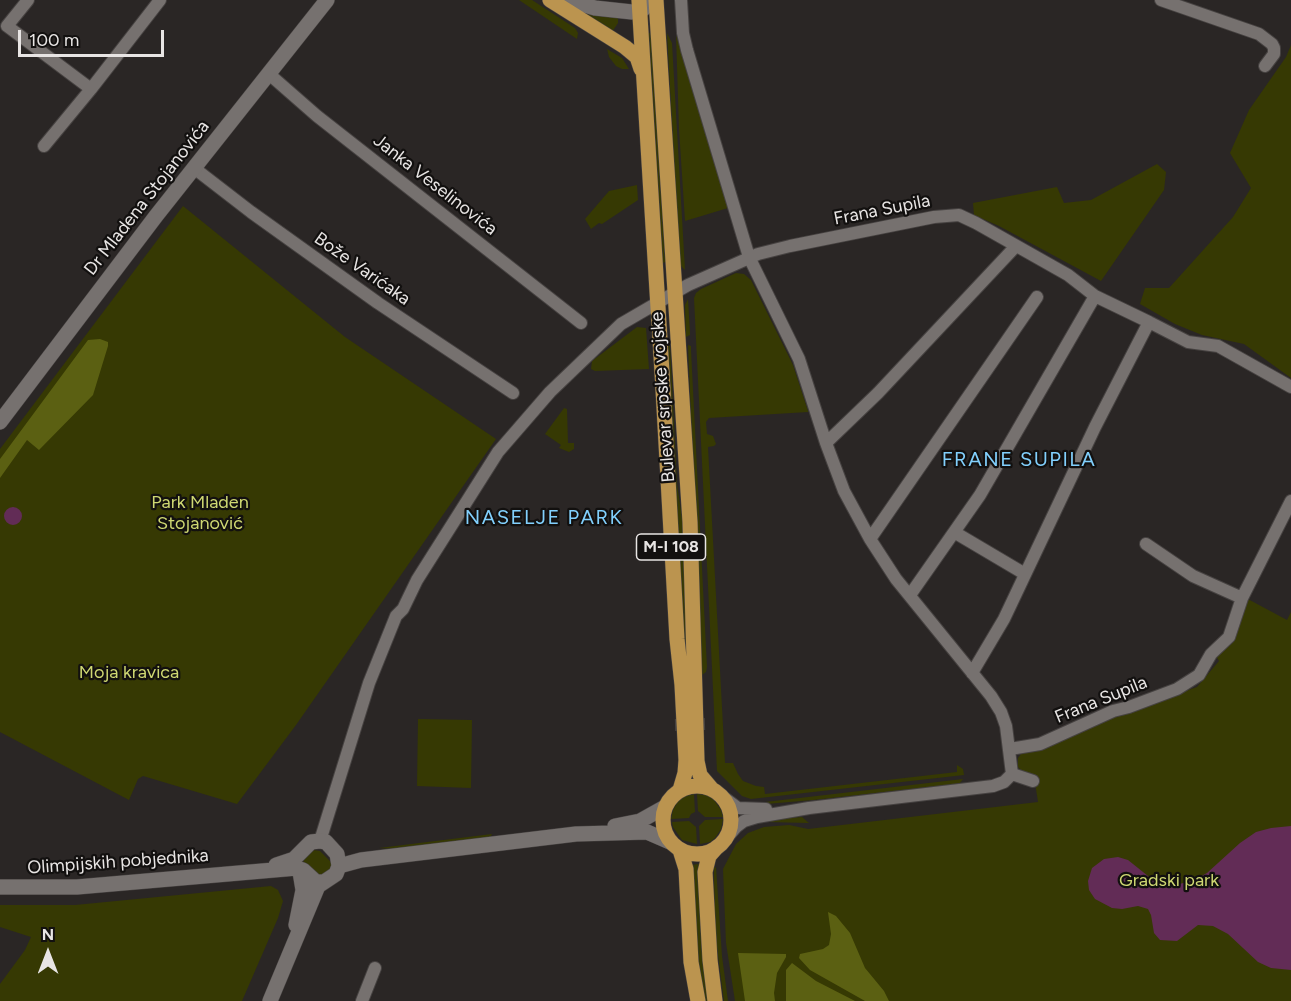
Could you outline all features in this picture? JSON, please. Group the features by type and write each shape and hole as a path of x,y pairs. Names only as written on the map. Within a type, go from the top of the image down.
{"main road":[{"path":"550,0 633,53 637,57 642,75"},
{"name":"Bulevar srpske vojske","path":"646,3 642,75 658,302 676,639 685,736 685,773 680,790"},
{"name":"Bulevar srpske vojske","path":"646,3 656,21 675,292 692,569 697,761 700,775 730,809 731,817 731,825 720,844 709,856 705,872 710,960 715,1001"},
{"path":"698,1001 692,962 685,862 663,822 665,807 674,794 680,790 694,785 717,792"},
{"path":"675,846 699,854 720,844"}],"street":[{"path":"28,0 4,26 91,89"},
{"path":"44,146 160,0"},
{"name":"Dr Mladena Stojanovića","path":"0,422 194,168 327,0"},
{"path":"567,0 614,11 646,3"},
{"path":"681,0 683,33 687,50 749,257 799,359 844,491 870,539 896,579 1001,712 1010,749 1012,774 1004,782 993,786 809,808 750,819 736,827 720,844"},
{"path":"1161,0 1259,34 1274,48 1274,54 1265,66"},
{"name":"Janka Veselinovića","path":"269,74 317,116 581,323"},
{"name":"Bože Varićaka","path":"194,168 378,303 513,393"},
{"name":"Frana Supila","path":"316,860 358,732 385,658 403,617 403,609 417,580 498,452 550,392 621,324 675,292 749,257 790,246 934,217 959,215 1068,275 1095,296 1188,342 1218,346 1291,387"},
{"path":"826,443 878,393 1016,246"},
{"path":"910,595 980,495 1095,296"},
{"path":"870,539 1037,297"},
{"path":"972,673 1004,619 1095,427 1149,322"},
{"name":"Frana Supila","path":"1010,749 1040,744 1113,711 1129,707 1189,682 1199,675 1210,654 1229,637 1242,598 1291,501"},
{"path":"954,532 1025,574"},
{"path":"1146,544 1193,576 1242,598"},
{"path":"1012,774 1033,781"},
{"path":"717,792 731,803 744,809 809,808"},
{"name":"Olimpijskih pobjednika","path":"0,887 77,887 238,873 284,863 398,855 576,834 640,821 665,807"},
{"name":"Olimpijskih pobjednika","path":"576,834 647,832 675,846"},
{"path":"316,860 335,880 322,885 314,885 316,860"},
{"path":"290,951 303,890 316,860"},
{"path":"270,1001 290,951 322,885"},
{"path":"362,1001 375,968"}],"green space":[{"path":"519,0 532,0 575,28 578,33 577,39"},
{"path":"570,4 618,14 618,23 612,32"},
{"path":"649,33 651,33 665,262 663,263"},
{"path":"667,33 672,43 685,270 680,265"},
{"path":"676,35 728,208 685,221 679,129"},
{"path":"1291,45 1291,378 1244,344 1202,335 1175,324 1140,304 1145,288 1169,288 1233,217 1251,188 1230,153 1249,110 1286,57"},
{"path":"607,49 622,58 629,69 616,66 609,57"},
{"path":"1157,164 1166,172 1164,190 1101,281 974,215 973,203 1057,187 1064,203 1091,200"},
{"path":"637,185 638,200 591,229 585,219 609,191"},
{"name":"Park Mladen Stojanović","path":"183,206 345,337 496,439 296,725 237,804 143,776 138,779 129,800 0,732 0,449"},
{"path":"736,273 744,274 751,280 793,365 808,412 709,418 706,422 707,434 713,436 716,444 708,447 725,763 733,763 743,781 764,787 765,794 957,772 957,765 963,769 964,775 751,799 742,796 717,771 694,298 701,289"},
{"path":"688,299 690,335 686,337 685,305"},
{"path":"637,327 646,328 649,369 595,371 591,369 592,361"},
{"path":"688,345 691,346 707,667 706,672 702,675"},
{"path":"668,346 670,346 677,484 684,531 689,668 685,651"},
{"path":"564,408 567,409 568,443 574,443 574,449 569,452 559,448 561,445 545,434"},
{"name":"Gradski park","path":"1246,598 1287,620 1291,612 1291,1001 735,1001 726,943 723,869 736,844 748,833 764,827 789,825 808,829 1038,802 1034,776 1023,772 1018,767 1018,758 1021,754 1126,712 1197,687 1219,661 1215,654"},
{"path":"418,719 472,720 471,788 417,786"},
{"path":"963,779 960,783 954,784 813,800 766,804 765,802"},
{"path":"694,794 695,812 689,818 671,819 678,801"},
{"path":"697,794 707,795 714,800 723,817 705,817 698,811"},
{"path":"802,817 809,823 766,822 766,820"},
{"path":"723,819 721,829 715,838 710,842 700,844 699,826 705,820"},
{"path":"689,821 696,827 697,844 682,840 673,827 672,822"},
{"path":"492,834 490,838 398,849 379,848"},
{"path":"313,850 320,851 334,862 330,873 317,876 303,864 304,859"},
{"path":"699,864 701,944 708,1001 702,1001 698,971 691,865"},
{"path":"716,867 722,956 728,1001 724,1001 716,940 714,868"},
{"path":"271,886 278,890 283,901 278,918 242,1001 0,1001 0,984 25,950 31,937 0,927 0,905 75,905"}],"shaded area":[{"path":"100,339 108,342 108,346 93,395 39,450 27,440 0,478 0,459 88,340"},
{"path":"13,507 19,510 22,516 19,522 13,525 7,522 4,516 7,510"},
{"path":"1291,826 1291,970 1271,968 1258,962 1228,934 1213,926 1198,925 1177,941 1160,940 1154,933 1148,909 1138,906 1112,908 1095,899 1089,890 1088,881 1092,868 1104,859 1118,857 1128,860 1153,880 1165,885 1176,885 1194,880 1207,873 1240,843 1256,832"},
{"path":"828,912 836,916 850,933 865,968 884,991 889,1001 865,1001 810,970 799,958 800,954 823,949 829,945 831,934"},
{"path":"738,953 786,954 777,973 775,1001 745,1001"},
{"path":"792,963 816,981 855,1001 786,1001 786,970"}],"tunnel":[{"path":"675,725 707,724"}],"district":[{"name":"FRANE SUPILA","path":"1019,460"},
{"name":"NASELJE PARK","path":"544,518"}],"park label":[{"name":"Moja kravica","path":"129,673"}]}
